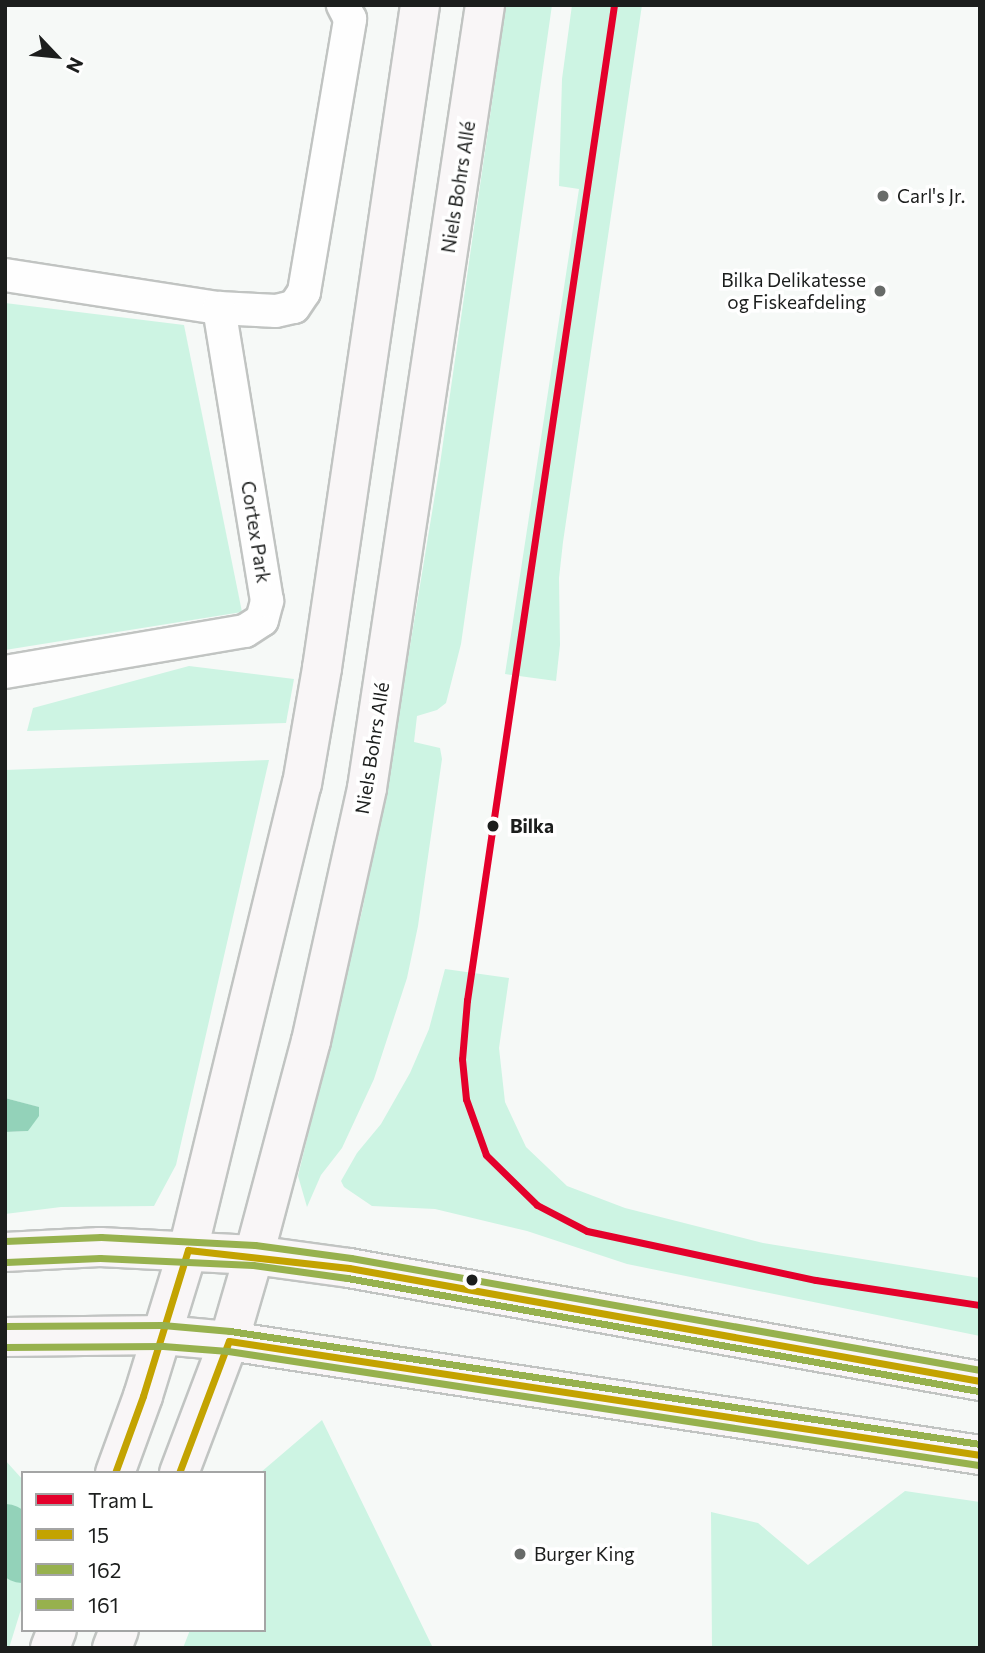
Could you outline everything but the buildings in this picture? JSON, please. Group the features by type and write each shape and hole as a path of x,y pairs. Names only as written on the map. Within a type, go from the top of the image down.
{"street":[{"path":"5,275 219,308 276,311 294,307 304,292 350,19 343,5"},
{"name":"Niels Bohrs Allé","path":"180,1471 229,1341 254,1255 311,1041 366,788 485,5"},
{"path":"116,1471 163,1335 188,1250 302,784 324,655 416,17"},
{"name":"Cortex Park","path":"5,672 245,631 262,621 267,601 219,308"},
{"path":"5,1252 100,1247 254,1255 349,1268 980,1381"},
{"path":"5,1337 163,1335 229,1341 980,1455"}],"shaded area":[{"path":"506,5 552,5 461,644 446,703 437,710 417,716 414,742 440,748 442,759 418,926 407,978 374,1079 342,1148 321,1175 307,1207 298,1176 362,911 387,786 440,464"},
{"path":"572,5 642,5 563,542 559,578 560,645 556,681 505,674 579,189 559,186 562,79"},
{"path":"5,303 184,325 242,612 5,650"},
{"path":"189,666 294,679 286,723 27,731 33,708"},
{"path":"269,760 176,1165 154,1206 61,1207 5,1214 5,1132 28,1131 38,1107 5,1098 5,770"},
{"path":"445,969 509,978 499,1048 505,1102 526,1147 567,1186 625,1208 763,1243 980,1278 980,1336 627,1264 527,1231 435,1209 372,1206 344,1187 341,1181 357,1153 381,1124 410,1073 429,1029"},
{"path":"5,1098 39,1107 39,1116 28,1131 5,1132"},
{"path":"322,1420 433,1648 183,1648 189,1632 266,1632 266,1471 262,1471"},
{"path":"5,1460 21,1478 21,1609 9,1648 5,1648"},
{"path":"905,1491 980,1502 980,1648 712,1648 711,1512 758,1523 808,1565"}],"waterway":[{"path":"5,1534 21,1551"}],"tram line":[{"name":"L","path":"614,5 467,1000 462,1059 466,1099 486,1155 537,1205 587,1231 816,1280 980,1305"}],"transit line":[{"name":"161","path":"5,1241 101,1237 255,1245 351,1258 980,1370"},
{"name":"15","path":"116,1471 143,1396 188,1250 349,1268 980,1381"},
{"name":"162","path":"6,1262 100,1258 253,1265 347,1278 978,1391"},
{"name":"161","path":"5,1326 163,1325 230,1331 980,1444"},
{"name":"15","path":"180,1471 229,1341 980,1455"},
{"name":"162","path":"5,1347 163,1346 228,1351 978,1465"}],"place":[{"name":"Carl's Jr.","path":"883,196"},
{"name":"Bilka Delikatesse og Fiskeafdeling","path":"880,291"},
{"name":"Bilka","path":"493,826"},
{"name":"Burger King","path":"520,1554"}]}
